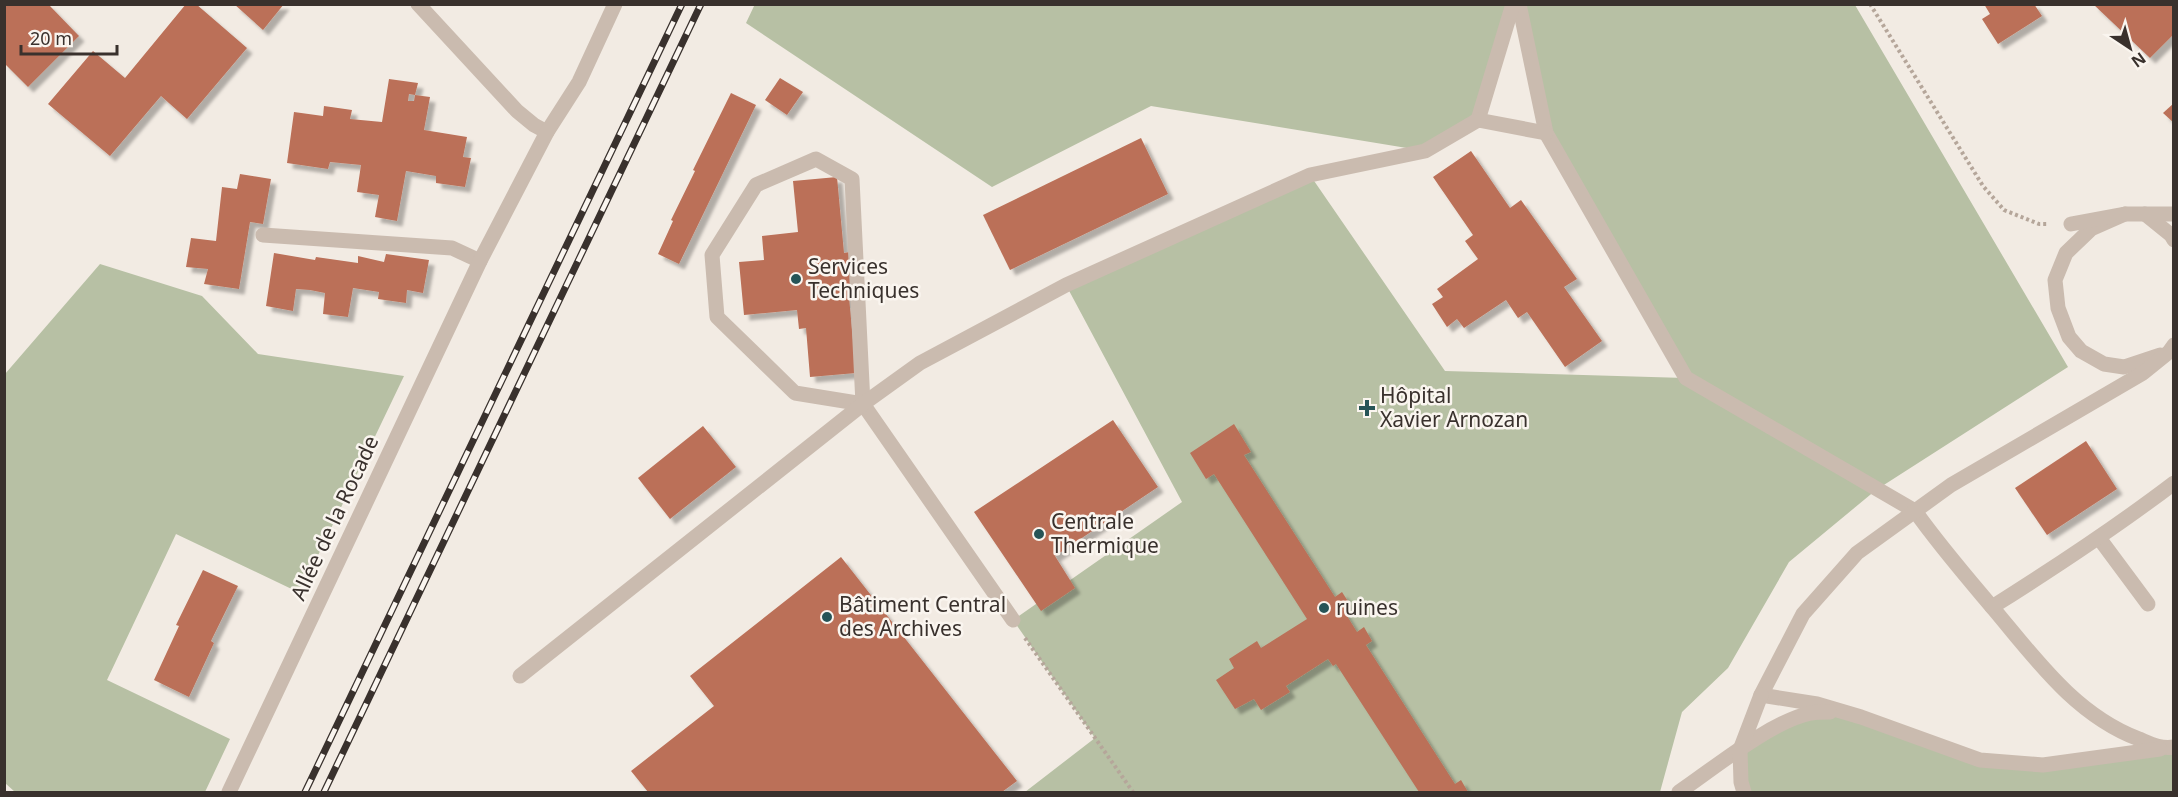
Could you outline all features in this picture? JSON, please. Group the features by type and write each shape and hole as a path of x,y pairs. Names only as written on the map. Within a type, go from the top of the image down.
{"street":[{"path":"418,4 517,111 547,132"},
{"name":"Allée de la Rocade","path":"229,792 480,261 547,132 579,82 615,4"},
{"path":"1478,120 1513,4"},
{"path":"1519,4 1546,133 1686,378 1915,511 1938,545 2036,662 2073,700 2111,728 2168,748"},
{"path":"520,676 863,404 920,363 1066,285 1310,175 1425,151 1478,120 1546,133"},
{"path":"863,404 795,393 717,317 711,255 756,185 816,159 852,179 863,404 1013,620"},
{"path":"2125,214 2091,229 2066,253 2055,280 2058,308 2069,337 2081,351 2104,364 2124,367 2171,349"},
{"path":"2071,224 2125,214 2174,214"},
{"path":"2145,214 2174,240"},
{"path":"263,235 452,248 480,261"},
{"path":"1744,792 1741,782 1740,750 1761,695 1803,614 1857,553 1951,485 2143,373 2171,349"},
{"path":"1992,607 2099,538 2174,483"},
{"path":"2099,538 2148,604"},
{"path":"1761,695 1817,704 1842,711 1980,760 2043,765 2168,748"},
{"path":"1679,792 1780,725 1811,713 1842,711"},
{"path":"2111,728 2113,754"}],"path":[{"path":"1870,4 1983,186 2004,210 2039,224 2071,224"},
{"path":"1013,620 1133,792"}],"green space":[{"path":"755,4 1513,5 1478,120 1425,151 1151,106 992,187 746,23"},
{"path":"1519,5 1855,5 2068,367 1876,490 1789,562 1728,668 1682,712 1660,792 1025,792 1095,738 1013,620 1182,502 1066,285 1310,175 1445,371 1685,378 1546,133"},
{"path":"100,264 202,296 258,354 404,376 300,593 176,534 107,680 230,739 205,792 15,792 5,783 5,374"},
{"path":"1842,711 1997,761 2113,754 2173,746 2173,792 1748,792 1740,750 1811,713"}],"building":[{"path":"4,4 48,4 79,36 28,87 4,63"},
{"path":"186,4 196,4 247,48 187,119 161,96 110,156 48,104 93,51 125,78"},
{"path":"234,4 284,4 263,30"},
{"path":"1984,4 2034,4 2042,16 1998,44 1982,19 1990,14"},
{"path":"2093,4 2174,4 2174,34 2150,58"},
{"path":"780,78 803,92 787,115 765,100"},
{"path":"389,79 418,83 415,95 430,97 424,130 467,137 463,157 471,158 465,187 436,183 436,176 406,171 397,221 375,217 379,195 357,192 361,165 330,162 328,169 287,163 294,112 323,116 324,106 352,110 350,119 382,122","holes":["409,94 415,95 414,101 408,101"]},
{"path":"731,93 756,105 679,264 658,254 673,221 671,220 695,171 693,170"},
{"path":"2174,103 2174,123 2163,113"},
{"path":"1141,138 1168,194 1010,270 983,215"},
{"path":"1471,151 1510,208 1521,200 1577,279 1564,287 1602,341 1565,367 1527,312 1518,318 1506,300 1464,328 1457,319 1447,327 1432,304 1443,297 1437,289 1478,259 1465,241 1473,235 1433,177"},
{"path":"240,174 271,179 263,224 250,222 239,289 204,284 208,269 186,267 191,238 216,241 222,187 237,189"},
{"name":"Services Techniques","path":"837,177 844,253 850,252 854,296 849,297 856,373 810,377 806,328 799,329 797,310 744,315 739,262 764,260 762,236 798,232 793,181"},
{"path":"274,253 315,260 316,257 358,263 358,256 384,262 386,254 429,260 423,293 407,290 406,303 378,299 379,292 353,288 348,317 323,314 325,293 310,290 296,289 293,311 266,306"},
{"name":"Centrale Thermique","path":"1113,420 1158,487 1055,556 1075,588 1041,611 974,512"},
{"name":"ruines","path":"1234,424 1251,452 1244,455 1335,597 1342,592 1351,606 1344,611 1357,632 1364,627 1372,641 1366,645 1455,784 1461,780 1468,792 1419,792 1336,664 1333,666 1328,659 1286,686 1290,692 1261,710 1254,699 1235,709 1216,680 1234,668 1229,659 1257,641 1261,648 1307,619 1214,474 1206,479 1190,453"},
{"path":"703,426 736,467 670,519 638,478"},
{"path":"2086,441 2117,489 2047,535 2015,488"},
{"name":"Bâtiment Central des Archives","path":"841,557 1017,781 1002,792 648,792 631,771 714,706 690,676"},
{"path":"203,570 238,586 211,641 214,643 189,697 154,680 179,626 176,625"}],"railway":[{"path":"305,792 682,4"},
{"path":"324,792 701,4"}],"place":[{"name":"Services Techniques","path":"796,279"},
{"name":"Hôpital Xavier Arnozan","path":"1367,408"},
{"name":"Centrale Thermique","path":"1039,534"},
{"name":"ruines","path":"1324,608"},
{"name":"Bâtiment Central des Archives","path":"827,617"}]}
